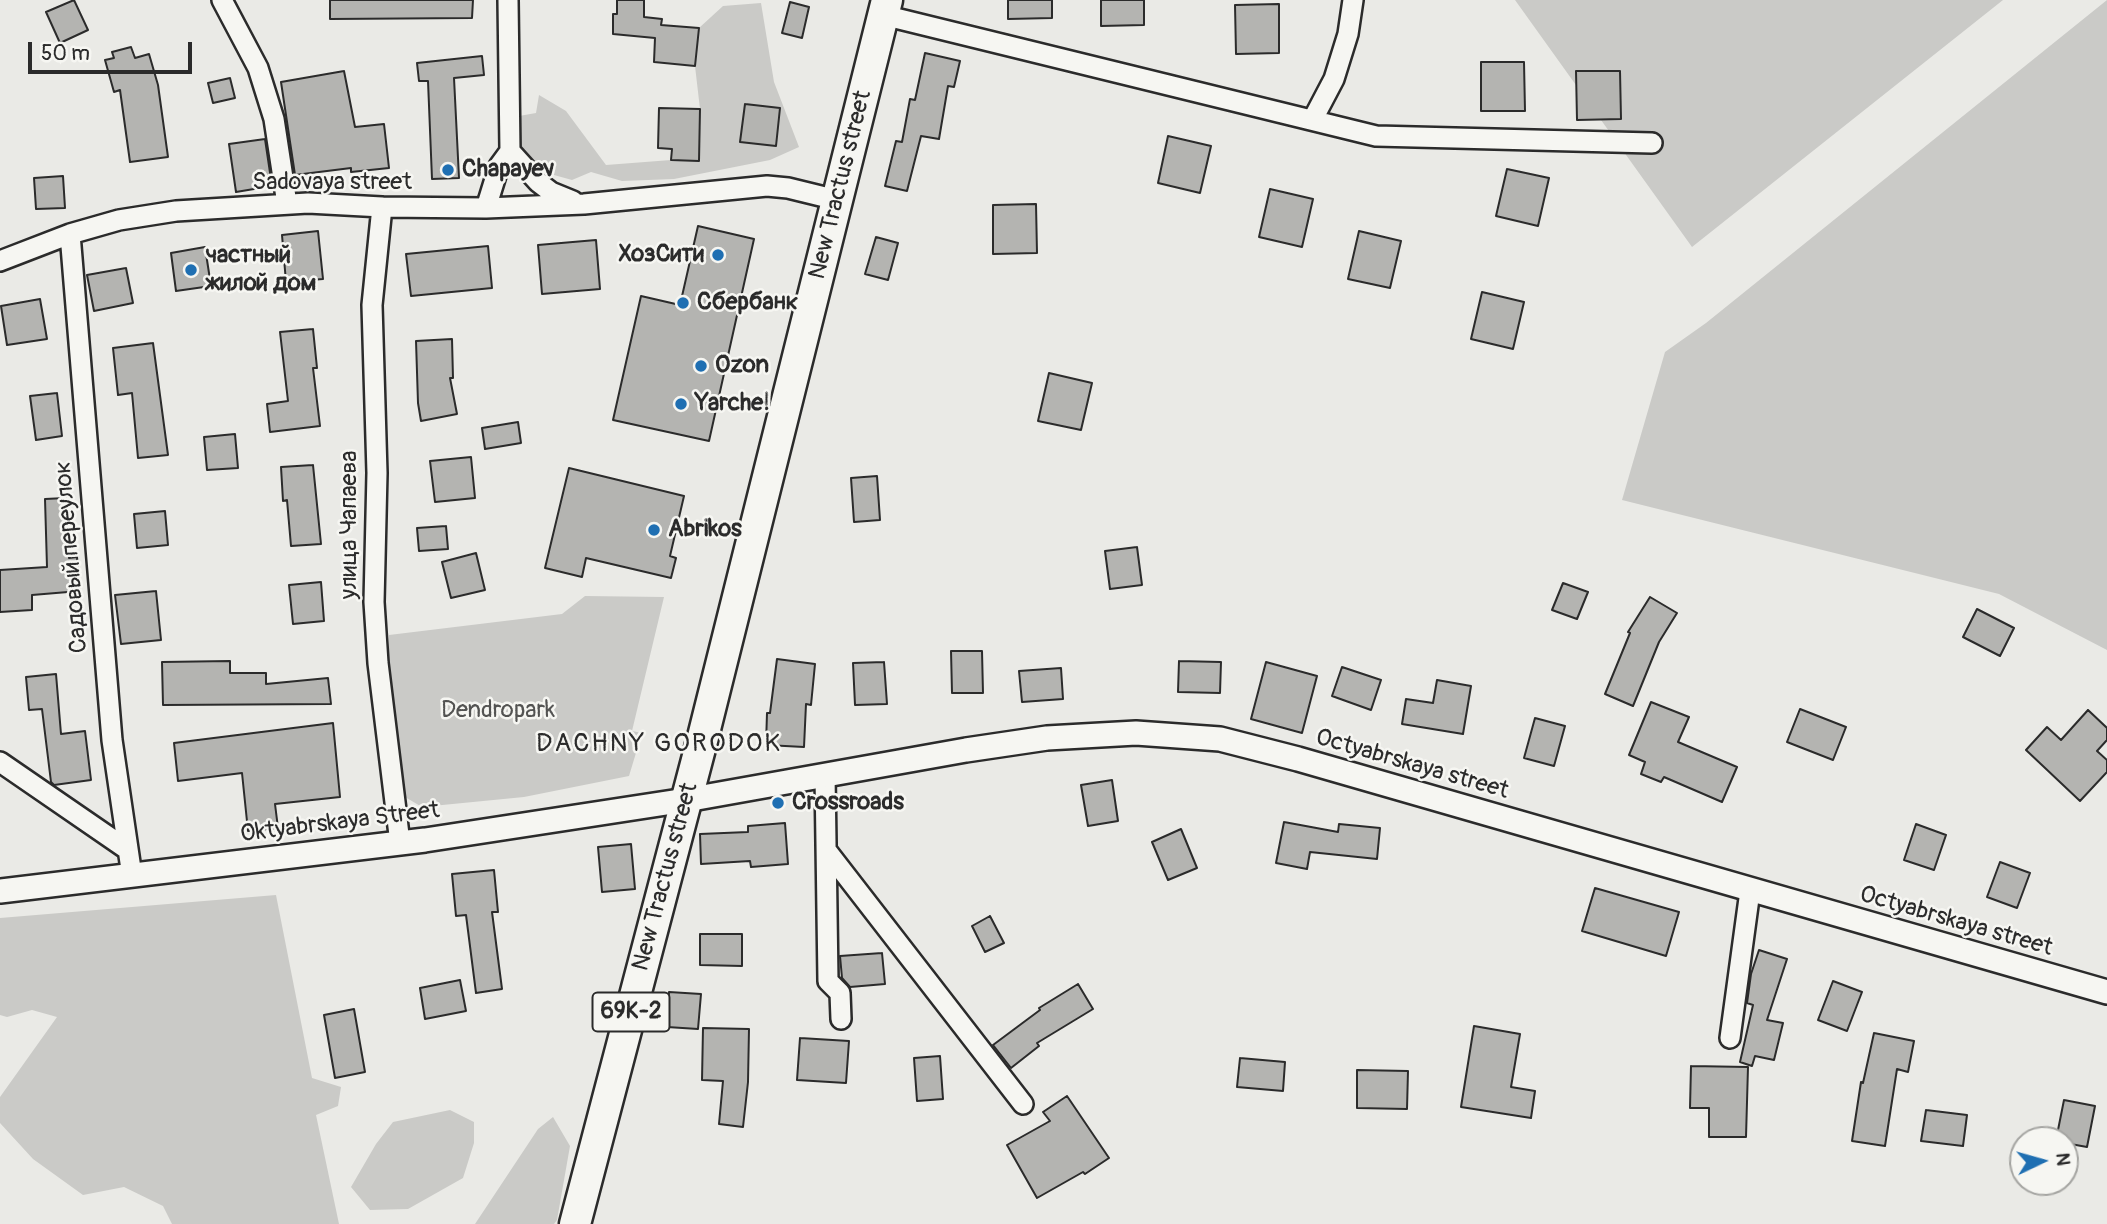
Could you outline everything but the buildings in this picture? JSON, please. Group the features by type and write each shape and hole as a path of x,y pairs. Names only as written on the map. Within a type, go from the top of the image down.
{"main road":[{"name":"New Tractus street","path":"576,1224 686,800 885,7"}],"street":[{"path":"222,0 258,68 274,119 287,204"},
{"path":"486,208 499,166 510,151 509,0"},
{"path":"1313,119 1334,79 1348,34 1353,0"},
{"path":"885,7 1376,136 1652,143"},
{"path":"510,151 538,182 551,192 584,204"},
{"name":"Sadovaya street","path":"0,261 69,234 119,220 176,211 308,203 486,208 584,204 767,186 788,188 837,200"},
{"name":"улица Чапаева","path":"383,207 372,305 377,473 374,602 378,663 400,843"},
{"name":"Садовый переулок","path":"69,234 110,713 132,876"},
{"name":"Octyabrskaya street","path":"686,800 1047,738 1136,733 1220,739 1298,759 2107,992"},
{"path":"0,762 128,850"},
{"path":"825,775 828,981 840,993 841,1018"},
{"name":"Oktyabrskaya Street","path":"0,891 400,843 686,800"},
{"path":"827,851 1023,1104"},
{"path":"1730,1038 1750,891"}],"green space":[{"path":"1515,0 2003,0 1692,247"},
{"path":"2107,0 2107,650 1999,594 1622,500 1665,352 1706,323"},
{"path":"761,3 774,82 799,147 770,160 674,179 622,181 591,172 572,180 531,166 519,147 519,116 536,113 539,95 566,111 606,165 671,160 699,161 700,109 695,66 699,28 723,6"},
{"name":"Dendropark","path":"585,596 664,597 632,731 642,733 629,776 524,797 422,807 405,797 389,674 389,635 562,614"},
{"path":"276,895 312,1078 341,1087 338,1106 316,1115 339,1224 172,1224 163,1206 124,1187 83,1195 33,1159 0,1123 0,1097 57,1017 32,1010 7,1017 0,1015 0,918"},
{"path":"450,1110 474,1122 474,1143 463,1178 408,1209 370,1210 351,1187 376,1144 393,1122"},
{"path":"553,1117 570,1146 557,1220 554,1224 475,1224 538,1129"}],"place":[{"name":"Chapayev","path":"448,170"},
{"name":"ХозСити","path":"718,255"},
{"name":"частный жилой дом","path":"191,270"},
{"name":"Сбербанк","path":"683,303"},
{"name":"Ozon","path":"701,366"},
{"name":"Yarche!","path":"681,404"},
{"name":"Abrikos","path":"654,530"},
{"name":"Crossroads","path":"778,803"}],"district":[{"name":"DACHNY GORODOK","path":"659,744"}]}
